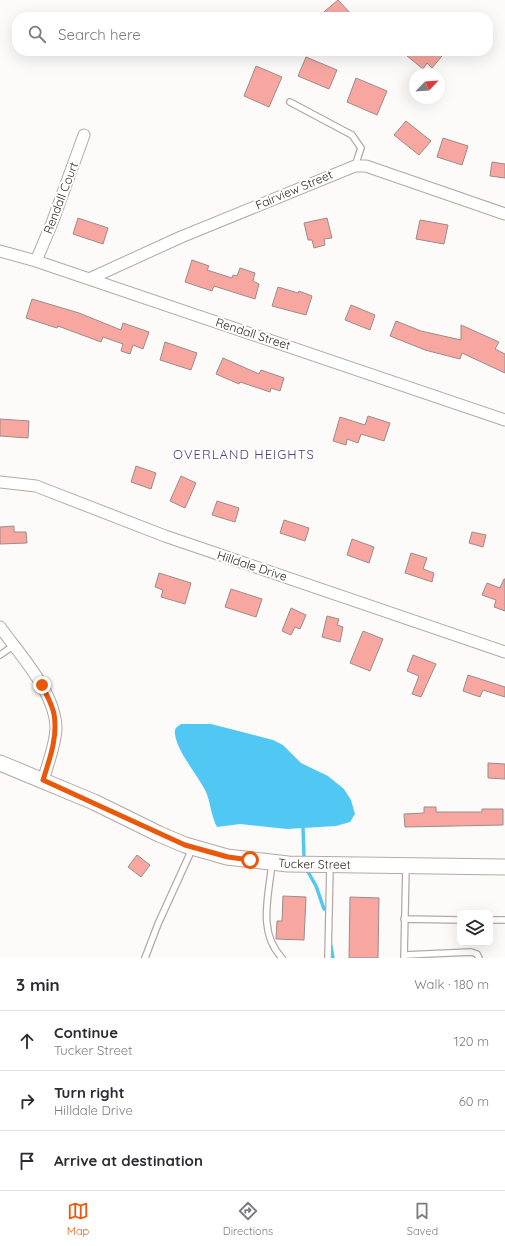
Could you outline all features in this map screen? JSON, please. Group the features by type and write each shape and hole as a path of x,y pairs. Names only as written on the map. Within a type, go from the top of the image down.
{"street":[{"name":"Rendall Court","path":"36,261 52,223 84,135"},
{"path":"355,166 366,166 505,214"},
{"name":"Fairview Street","path":"89,279 181,237 355,166"},
{"name":"Rendall Street","path":"0,251 36,261 505,420"},
{"name":"Hilldale Drive","path":"0,482 36,486 165,536 505,652"},
{"path":"0,627 42,685 54,712 56,729 53,747 43,780"},
{"name":"Tucker Street","path":"0,763 94,802 159,834 193,847 228,857 272,863 505,867"}],"lane":[{"path":"290,102 352,135 361,148 355,166"},
{"path":"0,655 13,646"},
{"path":"145,958 158,924 193,847"},
{"path":"272,863 266,925 268,937 282,958"},
{"path":"328,958 330,865"},
{"path":"406,866 404,956 471,952 477,954 479,958"},
{"path":"404,919 457,920"},
{"path":"493,920 505,920"}],"water":[{"path":"181,724 211,724 273,740 283,745 301,763 328,776 344,789 351,800 355,814 350,822 336,826 287,829 240,824 217,827 213,819 206,792 184,756 177,741 175,730"}],"building":[{"path":"338,0 349,12 324,12"},
{"path":"407,56 442,56 432,68 427,63 424,68 422,68"},
{"path":"306,57 337,70 329,89 298,76"},
{"path":"256,66 282,77 269,107 244,96"},
{"path":"356,78 387,91 377,115 347,102"},
{"path":"406,121 431,141 419,155 394,135"},
{"path":"443,138 468,146 462,165 437,157"},
{"path":"492,162 505,164 505,178 490,176"},
{"path":"78,218 108,228 103,244 73,234"},
{"path":"327,218 332,238 324,239 325,245 314,248 312,240 308,240 304,223"},
{"path":"420,220 448,225 444,244 416,239"},
{"path":"192,260 209,266 207,270 232,278 233,275 237,276 240,268 255,273 253,281 259,284 255,299 214,286 212,291 185,282"},
{"path":"278,287 298,293 299,291 312,296 306,315 272,306"},
{"path":"32,299 79,313 121,330 123,323 149,332 143,349 133,345 130,354 121,351 123,344 103,337 101,342 58,326 57,328 26,318"},
{"path":"351,305 375,315 370,330 345,320"},
{"path":"396,321 421,331 461,340 461,325 499,342 495,349 505,354 505,373 462,353 460,359 425,350 390,336"},
{"path":"165,342 197,353 191,370 160,360"},
{"path":"223,358 259,374 261,370 284,378 280,391 271,388 270,392 240,382 239,384 216,374"},
{"path":"368,416 390,423 384,441 361,434 358,443 347,439 346,445 333,441 340,417 365,425"},
{"path":"0,419 29,421 28,438 0,436"},
{"path":"136,466 156,473 151,489 131,482"},
{"path":"181,476 196,483 185,508 170,501"},
{"path":"217,501 239,508 235,522 212,515"},
{"path":"284,520 309,528 305,541 280,533"},
{"path":"14,526 14,532 26,532 27,543 0,544 0,527"},
{"path":"472,532 486,535 483,547 469,543"},
{"path":"352,539 374,547 369,563 347,555"},
{"path":"411,553 427,558 423,569 434,573 432,582 405,573"},
{"path":"159,573 191,583 185,604 161,597 163,590 155,587"},
{"path":"504,579 505,611 494,607 496,600 482,595 487,583 500,588"},
{"path":"231,589 262,599 256,617 225,607"},
{"path":"291,608 306,615 300,629 295,627 291,635 282,631"},
{"path":"327,616 339,619 337,625 343,627 340,642 322,637"},
{"path":"363,631 383,639 370,671 350,663"},
{"path":"413,655 436,664 421,697 412,694 419,676 407,671"},
{"path":"468,675 505,687 505,697 483,690 480,697 463,691"},
{"path":"488,763 505,764 505,779 488,778"},
{"path":"424,807 436,807 436,812 482,812 482,809 503,809 503,825 405,827 404,814 424,813"},
{"path":"137,855 150,865 141,877 128,867"},
{"path":"283,896 306,897 304,940 276,939 277,921 282,921"},
{"path":"350,897 379,898 378,958 349,958"}],"waterway":[{"path":"301,824 303,827 304,856"},
{"path":"307,870 316,886 324,909"},
{"path":"331,946 333,958"}],"district":[{"name":"OVERLAND HEIGHTS","path":"244,454"}],"route":[{"path":"42,685 54,712 56,729 53,747 43,780 94,802 185,845 228,857 250,860"}]}
